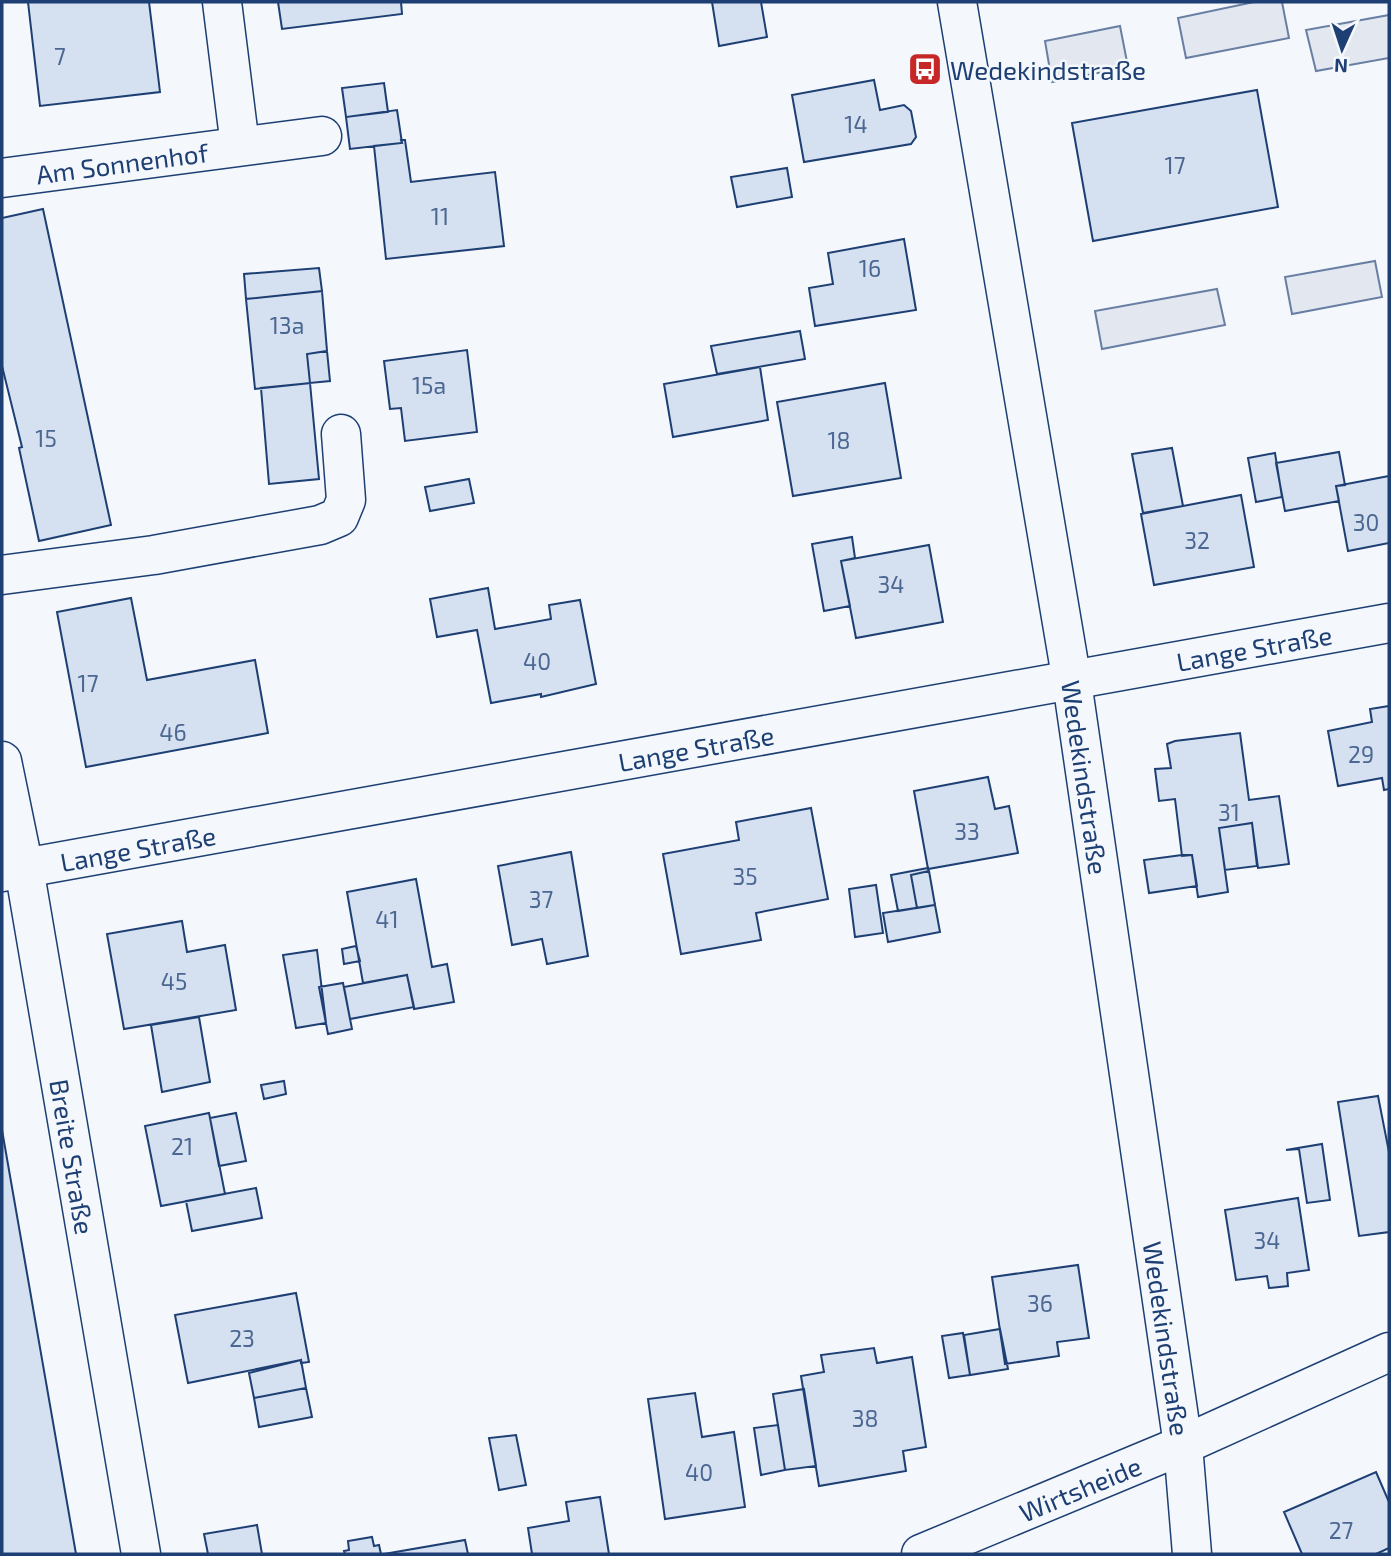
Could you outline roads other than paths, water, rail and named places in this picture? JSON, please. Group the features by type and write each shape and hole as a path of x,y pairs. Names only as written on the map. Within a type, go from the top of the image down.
{"street":[{"name":"Am Sonnenhof","path":"222,2 240,146"},
{"name":"Wedekindstraße","path":"957,2 1072,682 1183,1445 1192,1554"},
{"name":"Am Sonnenhof","path":"2,178 323,136"},
{"path":"2,575 154,555 320,525 339,517 345,500 341,434"},
{"name":"Lange Straße","path":"13,870 1389,623"},
{"name":"Breite Straße","path":"2,761 13,870 141,1554"},
{"name":"Wirtsheide","path":"921,1554 1183,1445 1389,1352"}],"place":[{"name":"Wedekindstraße","path":"925,69"}]}
